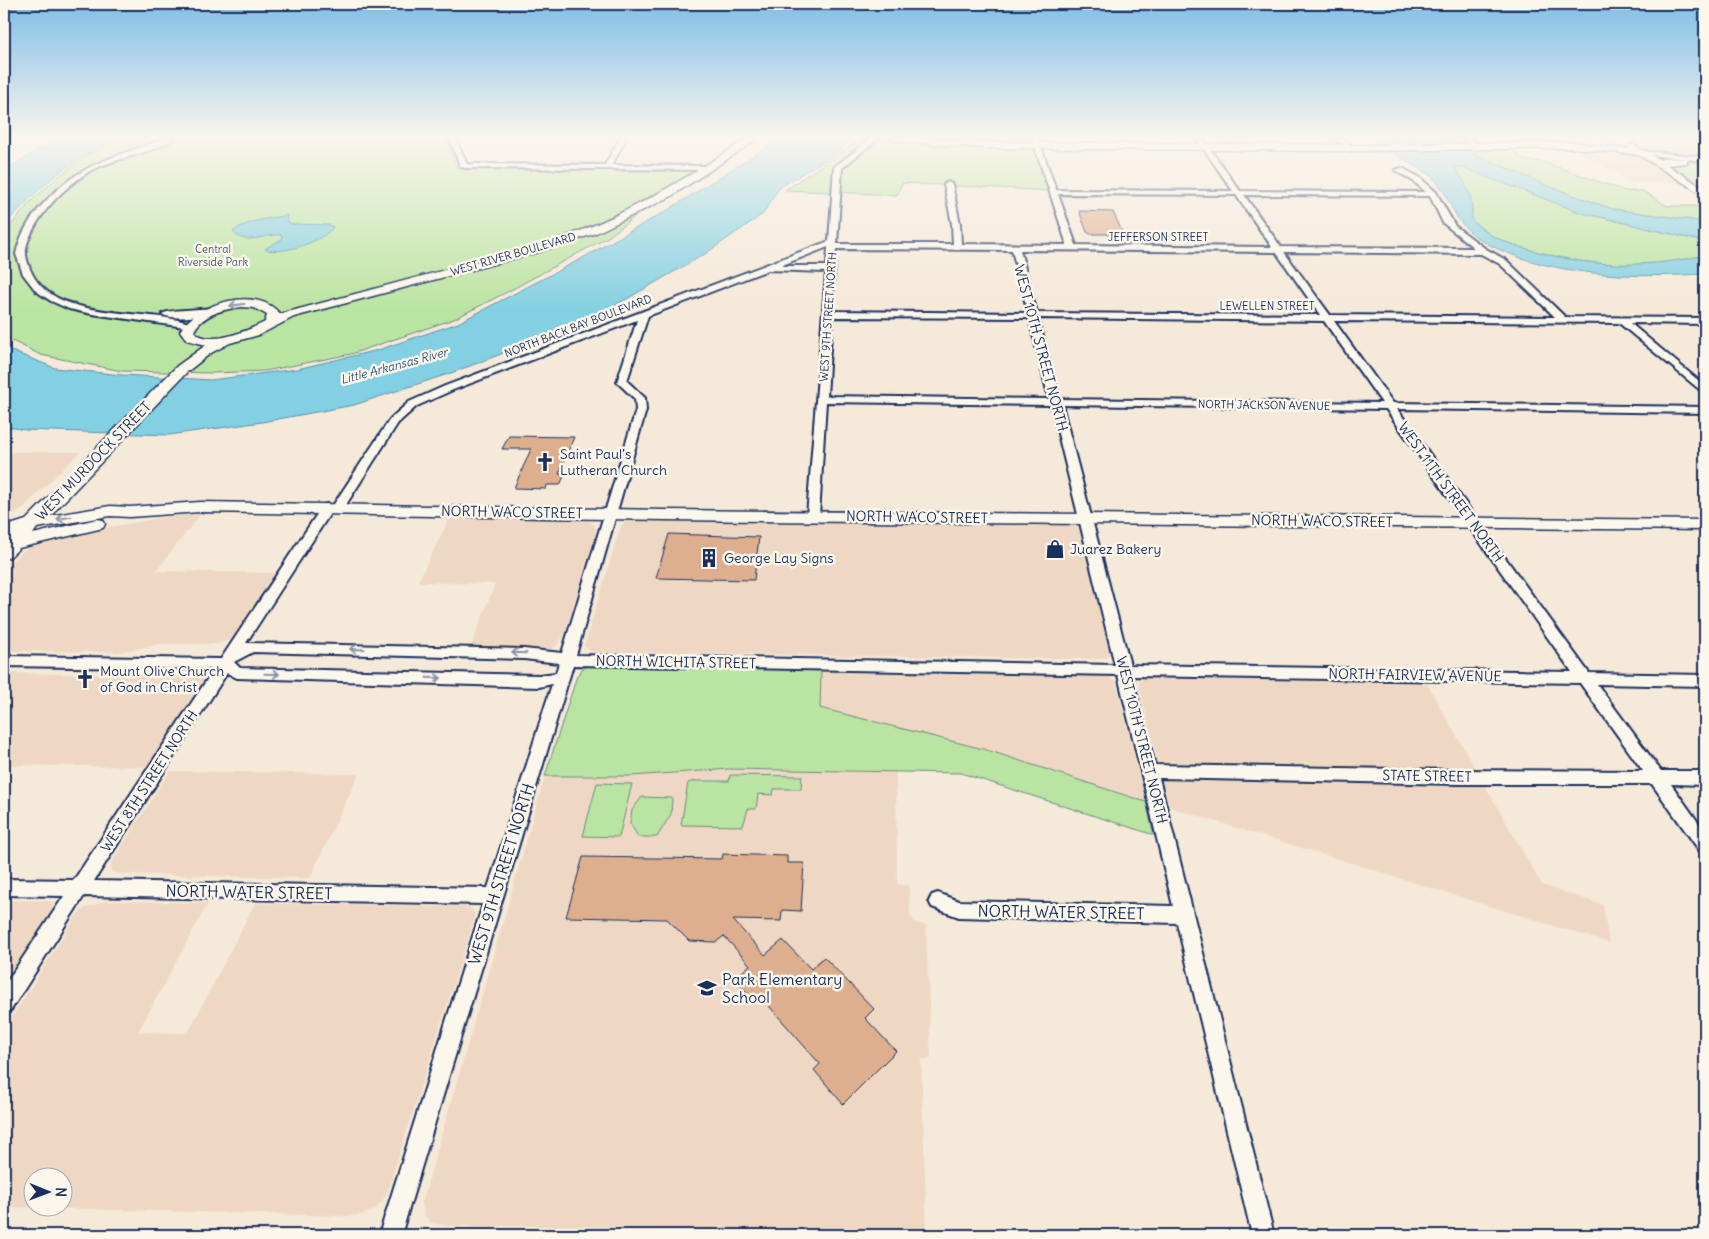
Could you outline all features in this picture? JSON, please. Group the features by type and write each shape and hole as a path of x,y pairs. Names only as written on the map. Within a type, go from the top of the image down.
{"street":[{"path":"54,196 26,236 20,254 27,275 41,292 75,308 171,321 189,326"},
{"name":"WEST RIVER BOULEVARD","path":"270,314 286,315 514,256 611,224 660,196"},
{"name":"WEST 9TH STREET NORTH","path":"813,516 837,196"},
{"path":"950,196 956,224 956,247"},
{"path":"1054,196 1072,247"},
{"name":"WEST 11TH STREET NORTH","path":"1240,196 1705,845"},
{"path":"1434,196 1452,228 1483,251 1503,262 1563,320"},
{"name":"JEFFERSON STREET","path":"834,244 956,247 1483,251"},
{"name":"NORTH BACK BAY BOULEVARD","path":"404,410 431,395 762,268 834,244"},
{"name":"WEST 10TH STREET NORTH","path":"1014,247 1086,518 1263,1235"},
{"name":"NORTH BACK BAY BOULEVARD","path":"762,268 832,269"},
{"path":"75,308 162,314 193,314 238,304 257,304 270,314"},
{"path":"189,326 197,318 211,311"},
{"name":"WEST MURDOCK STREET","path":"32,524 182,369 206,350 254,332 270,314"},
{"name":"WEST 9TH STREET NORTH","path":"390,1235 612,514 641,410 640,398 622,382 644,314"},
{"name":"LEWELLEN STREET","path":"828,314 1705,321"},
{"path":"1622,321 1705,391"},
{"path":"189,326 190,336 195,339"},
{"name":"WEST MURDOCK STREET","path":"182,369 196,346 195,339 204,341 229,340"},
{"name":"NORTH JACKSON AVENUE","path":"822,399 1705,410"},
{"name":"WEST 8TH STREET NORTH","path":"4,1003 229,660 332,508 394,421 404,410"},
{"name":"NORTH WACO STREET","path":"6,544 32,524 110,510 130,512 200,507 612,514 1705,525"},
{"name":"NORTH WACO STREET","path":"6,544 102,523 130,512"},
{"name":"NORTH WICHITA STREET","path":"4,661 229,660 250,647 507,653 550,655 567,660 1124,670"},
{"name":"NORTH WICHITA STREET","path":"229,660 237,673 536,680 562,677"},
{"name":"NORTH FAIRVIEW AVENUE","path":"1124,670 1705,680"},
{"name":"STATE STREET","path":"1149,771 1705,778"},
{"name":"NORTH WATER STREET","path":"4,887 494,896"},
{"name":"NORTH WATER STREET","path":"938,901 959,909 1185,915"}],"shaded area":[{"path":"4,452 80,452 19,512 4,515"},
{"path":"201,514 156,571 277,573 231,640 216,644 159,644 120,652 4,651 4,569 23,551 42,541 72,534 160,518"},
{"path":"450,517 576,518 590,522 595,526 596,532 564,636 555,647 549,650 470,649 495,584 418,582"},
{"path":"626,520 1070,523 1077,525 1109,651 1108,657 1097,659 592,652 584,646 620,529"},
{"path":"821,670 1105,675 1116,682 1146,802 987,750 819,708"},
{"path":"4,673 200,676 204,678 204,683 149,767 4,765"},
{"path":"1146,677 1427,684 1542,885 1603,905 1609,943 1169,807 1138,681"},
{"name":"Park Elementary School","path":"730,769 896,772 897,884 909,886 910,915 915,923 926,925 931,1059 921,1059 927,1235 576,1226 448,1226 431,1223 425,1216 422,1203 545,776 631,776"},
{"path":"170,771 359,774 310,878 119,874 111,871 111,863"},
{"path":"4,900 49,901 54,904 48,921 4,989"},
{"path":"106,901 208,903 138,1032 188,1033 255,903 469,907 474,912 474,920 386,1196 375,1210 361,1215 347,1216 72,1209 72,1166 22,1166 22,1207 4,1207 4,1030 76,916 85,908"}],"green space":[{"name":"Central Riverside Park","path":"37,196 663,196 608,237 454,319 351,354 265,371 213,373 122,371 41,355 4,337 4,234"},
{"path":"1469,196 1537,196 1579,212 1705,242 1705,255 1665,262 1625,265 1566,259 1506,242 1488,233 1471,219 1472,204"},
{"path":"1575,196 1651,196 1667,206 1705,206 1705,222 1612,209"},
{"path":"588,666 821,670 820,708 987,750 1146,802 1154,835 961,773 730,769 631,776 545,776 577,676 582,669"},
{"path":"730,775 802,776 801,789 774,789 773,795 758,794 756,809 748,809 743,826 681,825 688,783 695,781 729,781"},
{"path":"597,783 632,784 619,837 583,836"},
{"path":"642,797 672,798 671,814 657,837 638,837 630,823 632,810"}],"water":[{"path":"4,196 32,196 29,199 4,226"},
{"name":"Little Arkansas River","path":"690,196 774,196 763,214 705,254 618,304 535,341 454,372 354,405 262,422 169,435 25,430 4,426 4,348 55,368 122,375 211,380 297,369 378,350 458,323 579,260"},
{"path":"1446,196 1469,196 1472,205 1471,219 1488,233 1506,242 1566,259 1606,264 1645,264 1705,255 1705,274 1657,276 1611,274 1565,269 1542,264 1503,251 1482,240 1469,231 1455,214"},
{"path":"1537,196 1575,196 1612,209 1705,222 1705,242 1579,212"},
{"path":"287,215 287,221 291,224 330,225 333,227 321,237 301,246 272,251 265,249 282,239 281,235 244,239 233,232 251,222"}],"building":[{"path":"1079,211 1113,212 1125,238 1111,237 1110,234 1090,234 1087,232"},
{"name":"Saint Paul's Lutheran Church","path":"509,436 574,437 559,474 565,474 560,485 547,485 546,489 514,488 531,449 502,449"},
{"name":"George Lay Signs","path":"669,534 759,537 754,580 656,578"},
{"name":"Park Elementary School","path":"723,854 787,856 787,863 804,863 801,911 782,910 781,921 733,920 765,955 783,940 811,969 824,957 874,1009 865,1018 896,1051 843,1104 814,1070 820,1064 762,998 756,1003 734,979 750,965 724,936 716,942 689,941 667,919 566,917 583,857 722,859"}],"place":[{"name":"Saint Paul's Lutheran Church","path":"545,462"},
{"name":"Juarez Bakery","path":"1055,549"},
{"name":"George Lay Signs","path":"709,558"},
{"name":"Mount Olive Church of God in Christ","path":"85,679"},
{"name":"Park Elementary School","path":"707,988"}]}
